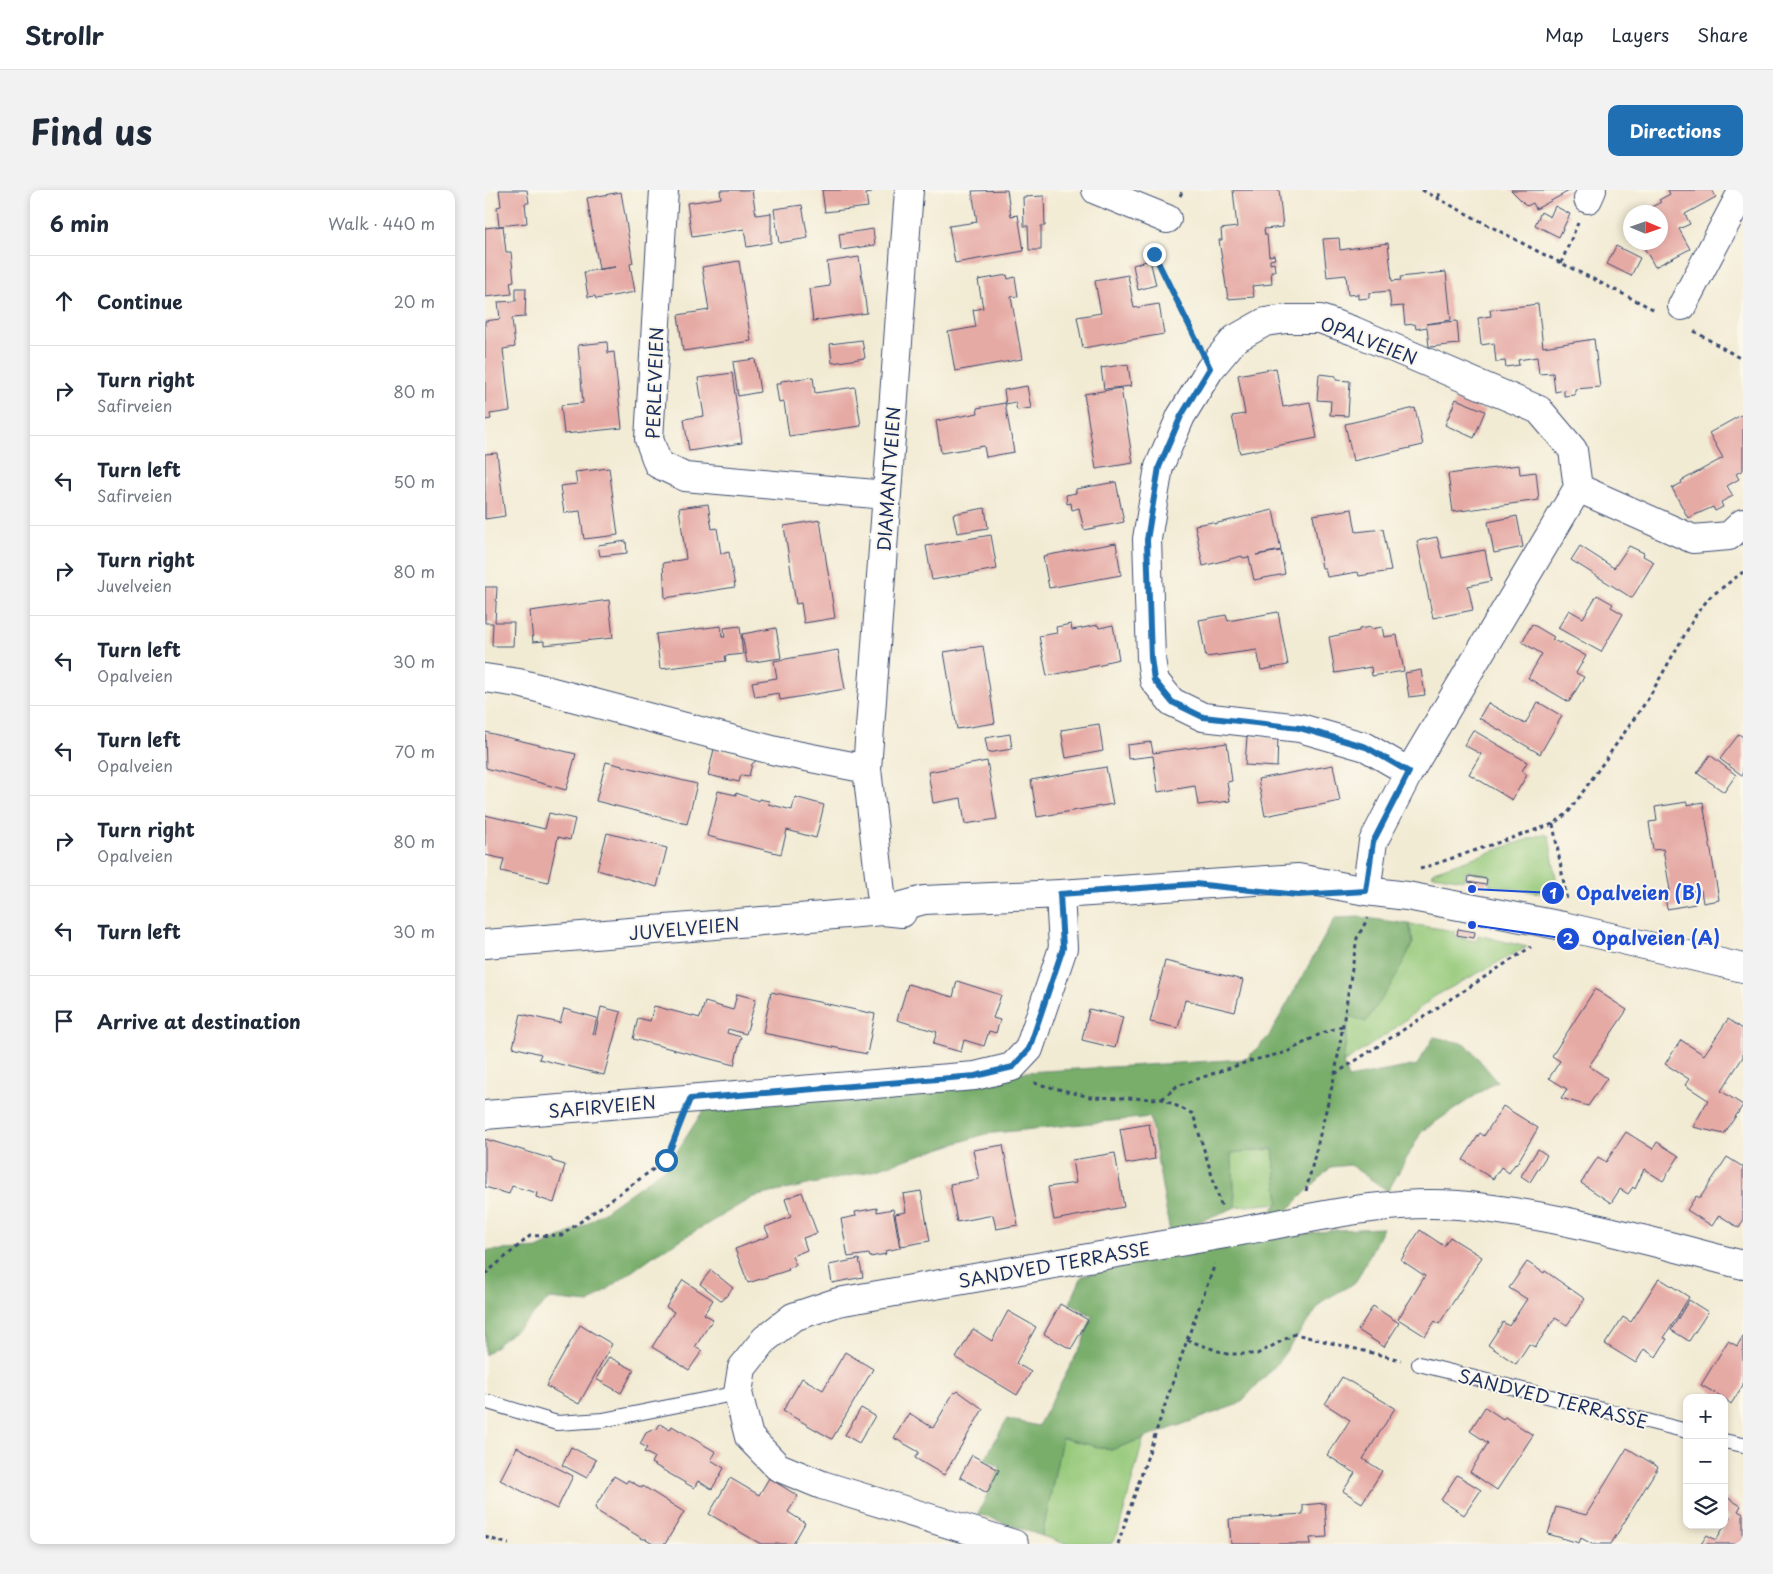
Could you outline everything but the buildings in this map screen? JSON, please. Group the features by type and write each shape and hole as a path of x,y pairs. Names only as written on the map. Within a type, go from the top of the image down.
{"street":[{"name":"PERLEVEIEN","path":"664,190 649,439 659,464 685,477 886,495"},
{"name":"DIAMANTVEIEN","path":"883,912 867,769 909,190"},
{"path":"1096,190 1167,219"},
{"path":"1676,315 1743,190"},
{"name":"OPALVEIEN","path":"1409,772 1366,747 1300,728 1203,717 1172,702 1154,680 1151,658 1147,540 1159,467 1181,416 1210,368 1235,339 1265,322 1287,319 1320,320 1354,331 1539,410 1573,450 1578,488"},
{"path":"1368,902 1373,842 1409,772 1578,488 1693,539 1729,536 1743,523"},
{"path":"485,678 519,683 776,751 867,769"},
{"name":"JUVELVEIEN","path":"485,944 883,912 923,900 1060,894 1195,884 1368,902 1407,896 1565,917 1743,968"},
{"name":"SAFIRVEIEN","path":"485,1115 975,1076 1013,1067 1029,1049 1063,948 1060,894"},
{"name":"SANDVED TERRASSE","path":"1014,1544 822,1485 778,1467 749,1437 737,1393 742,1368 765,1339 793,1317 838,1302 1230,1233 1299,1218 1402,1205 1457,1205 1557,1218 1743,1265"}],"lane":[{"name":"SANDVED TERRASSE","path":"1419,1364 1683,1430"},
{"path":"488,1402 557,1423 603,1420 737,1393"},
{"path":"1728,1442 1743,1445"}],"path":[{"path":"1423,190 1561,263 1676,315 1743,360"},
{"path":"1438,198 1442,190"},
{"path":"1561,263 1590,195"},
{"path":"1167,219 1154,254 1210,368"},
{"path":"1416,870 1553,824 1569,813 1648,699 1697,614 1710,597 1743,572"},
{"path":"1335,1074 1565,917 1553,824"},
{"path":"1299,1218 1335,1074 1357,938 1368,902"},
{"path":"1162,1100 1177,1086 1250,1061 1287,1052 1320,1034 1342,1026"},
{"path":"485,1274 530,1236 561,1235 666,1160 690,1099"},
{"path":"1187,1340 1227,1354 1257,1354 1295,1334 1419,1364"},
{"path":"485,1537 509,1544"}],"green space":[{"path":"1543,834 1549,836 1559,896 1489,885 1491,876 1466,871 1464,880 1432,875 1434,871"},
{"path":"1359,917 1409,924 1413,943 1393,982 1366,1022 1349,1016 1343,1063 1348,1078 1417,1065 1434,1037 1466,1044 1497,1081 1422,1131 1388,1191 1350,1165 1331,1167 1282,1216 1262,1220 1279,1202 1273,1149 1231,1153 1236,1207 1170,1233 1150,1117 985,1134 867,1172 753,1197 653,1256 589,1303 549,1299 530,1318 485,1355 485,1251 539,1248 587,1224 667,1167 708,1103 1009,1073 1246,1059 1269,1036 1335,918"},
{"path":"1409,924 1455,931 1454,936 1476,941 1478,935 1527,947 1435,996 1390,1032 1343,1063 1349,1015 1413,943"},
{"path":"1273,1149 1279,1203 1236,1207 1231,1153"},
{"path":"1383,1228 1356,1282 1323,1301 1276,1365 1239,1404 1111,1450 1062,1438 1042,1536 978,1514 1000,1467 985,1459 1007,1419 1038,1426 1082,1344 1092,1316 1070,1303 1082,1276 1214,1245 1336,1230"},
{"path":"1144,1437 1118,1533 1111,1544 1066,1544 1042,1536 1062,1438 1111,1450"}],"place":[{"name":"Opalveien (B)","path":"1472,889"},
{"name":"Opalveien (A)","path":"1472,925"}],"route":[{"path":"666,1160 690,1099 975,1076 1013,1067 1029,1049 1063,948 1060,894 1195,884 1298,895 1366,891 1373,842 1409,772 1366,747 1300,728 1203,717 1172,702 1154,680 1151,658 1147,540 1159,467 1181,416 1210,368 1154,254"}]}
